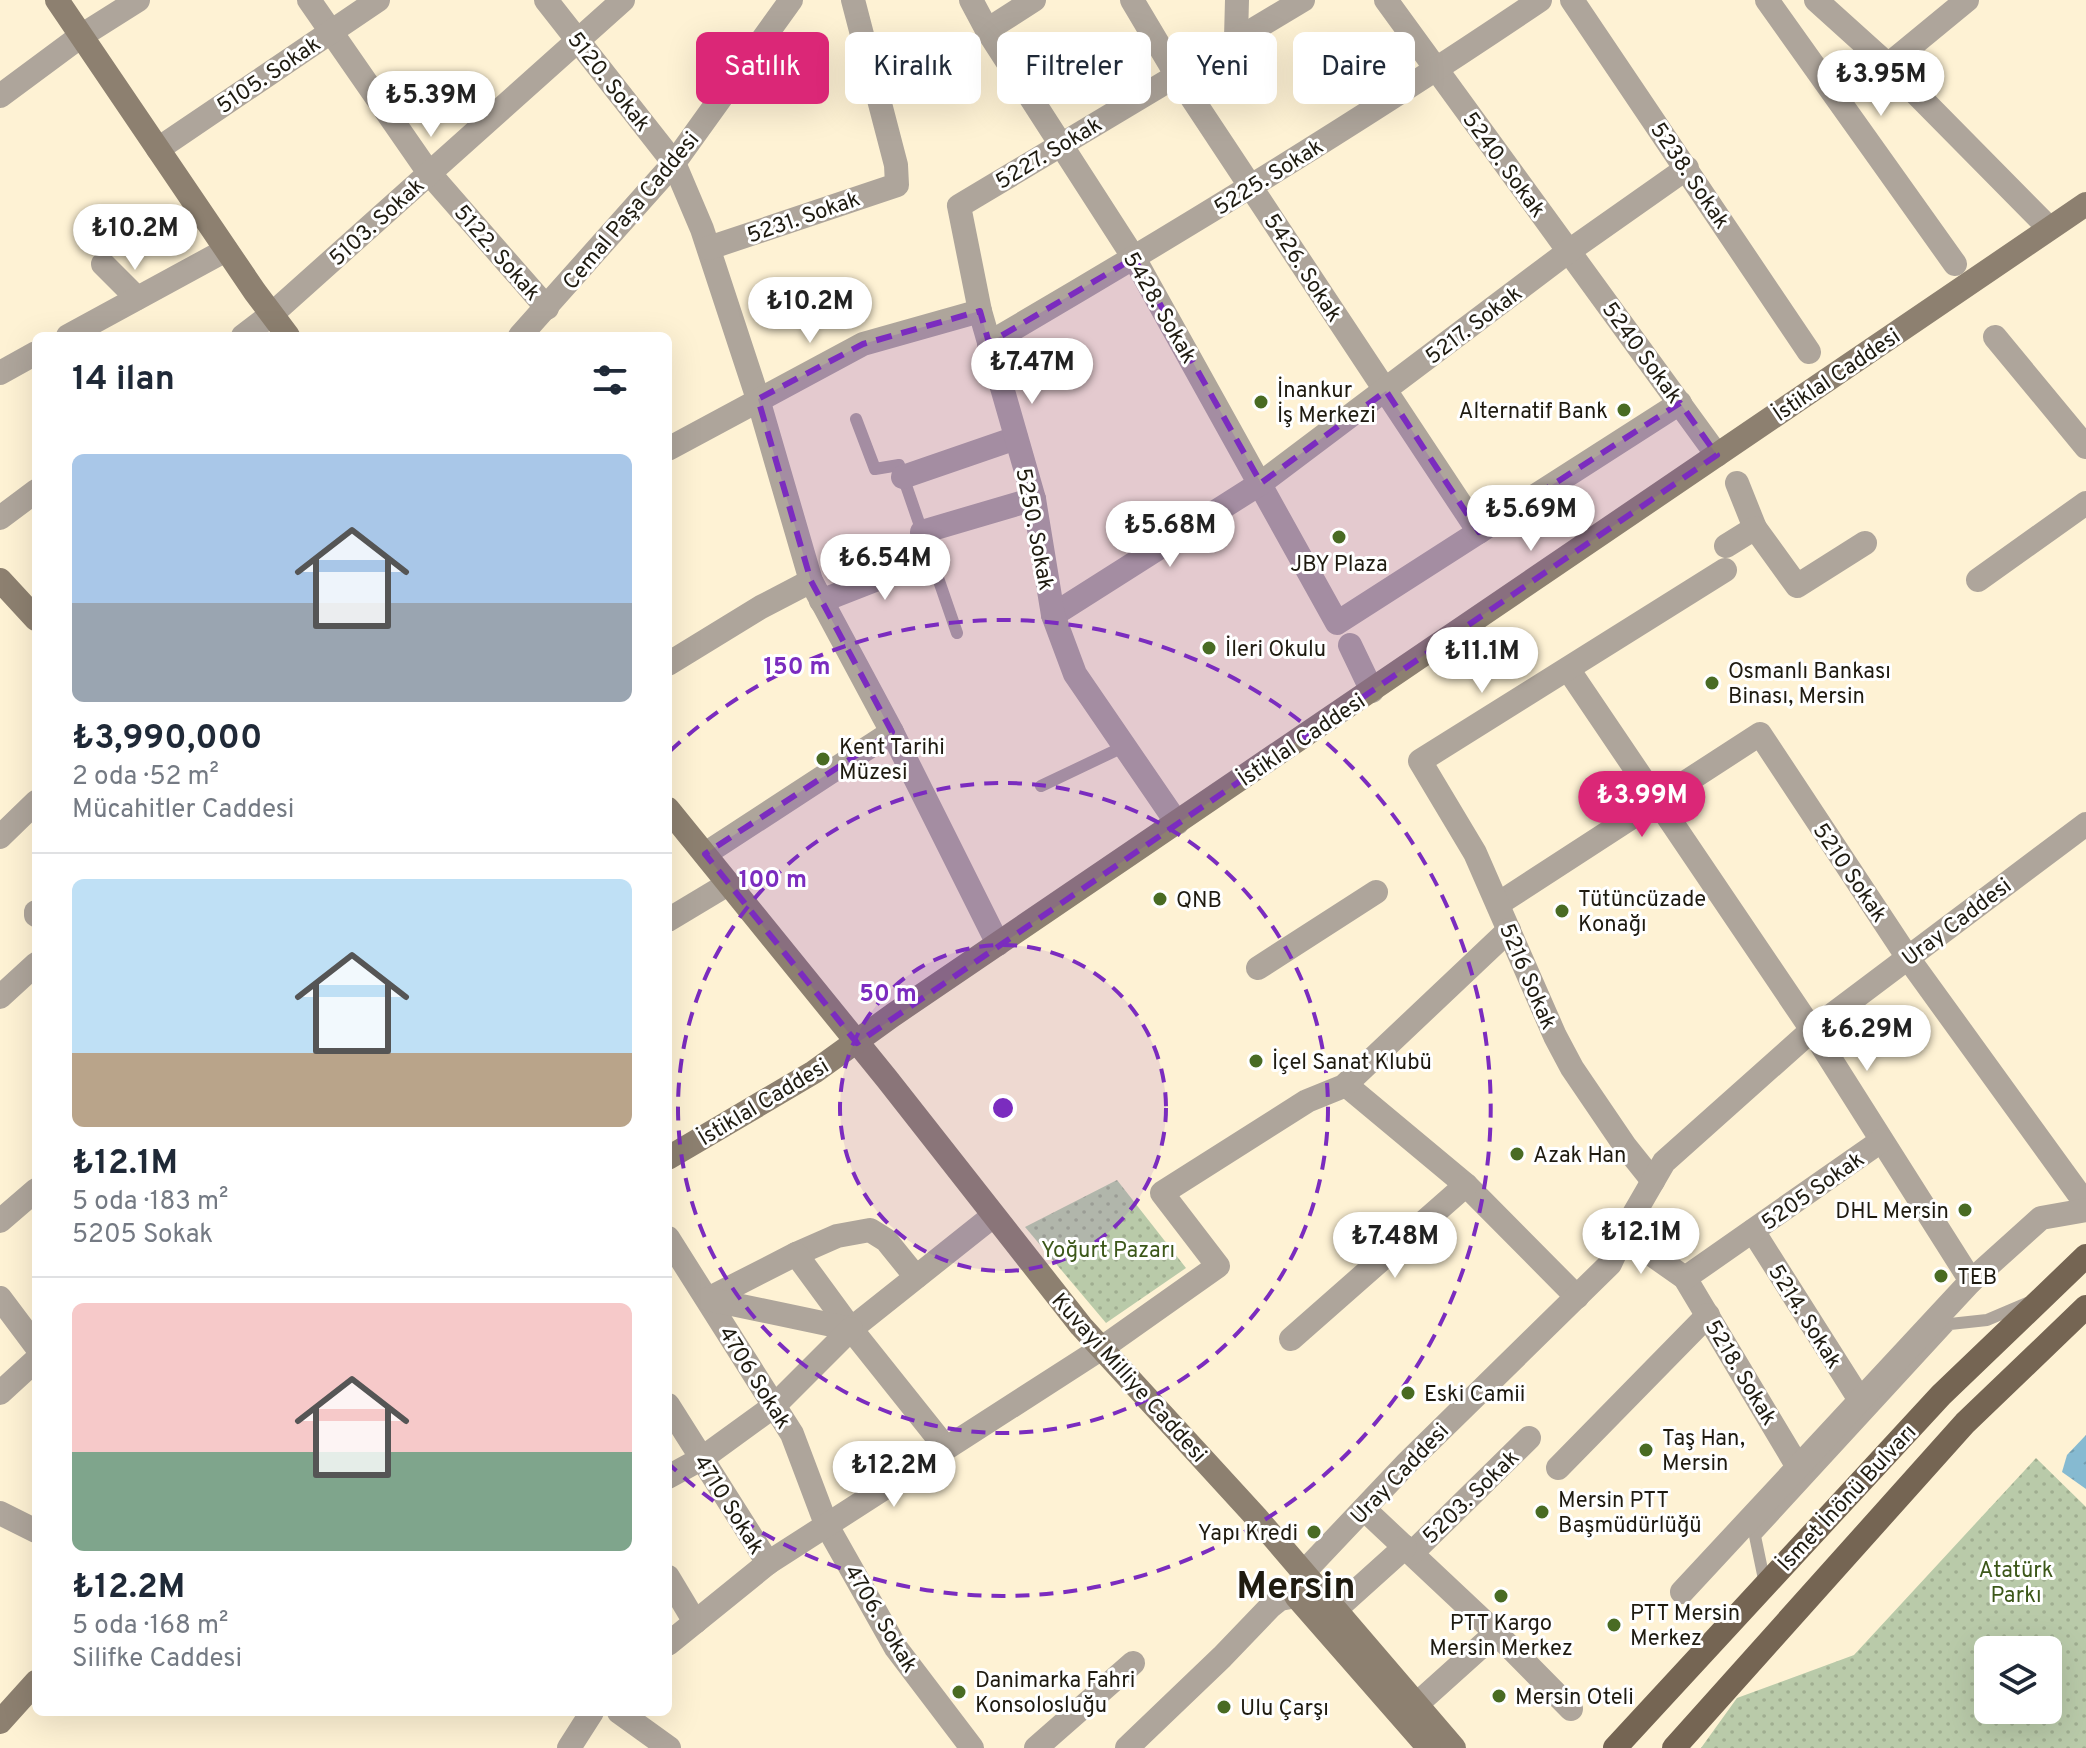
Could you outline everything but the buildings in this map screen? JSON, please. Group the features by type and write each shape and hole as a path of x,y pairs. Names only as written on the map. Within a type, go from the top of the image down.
{"main road":[{"name":"İsmet İnönü Bulvarı","path":"1615,1748 1941,1395 2086,1256"},
{"name":"İsmet İnönü Bulvarı","path":"1674,1748 1965,1423 2086,1307"}],"street":[{"path":"57,0 285,332"},
{"path":"0,96 81,36 138,0"},
{"name":"5122. Sokak","path":"309,0 429,173 547,308"},
{"name":"5105. Sokak","path":"158,149 378,0"},
{"name":"5120. Sokak","path":"546,0 674,163 709,248 816,591 892,732 998,944"},
{"name":"5103. Sokak","path":"248,332 623,0"},
{"name":"Cemal Paşa Caddesi","path":"524,332 674,163 791,0"},
{"name":"5231. Sokak","path":"709,248 897,185 896,165 853,0"},
{"name":"5428. Sokak","path":"971,0 987,30 1134,258 1337,623 1479,532"},
{"path":"987,30 1034,0"},
{"name":"5426. Sokak","path":"1132,0 1167,59"},
{"name":"5227. Sokak","path":"1247,32 1303,0"},
{"name":"5240. Sokak","path":"1386,0 1569,251"},
{"name":"5225. Sokak","path":"989,343 1251,187 1437,70 1540,0"},
{"name":"5238. Sokak","path":"1572,0 1809,352"},
{"path":"1767,0 1955,264"},
{"path":"1816,0 1888,65 2048,227"},
{"path":"1888,65 1967,0"},
{"path":"1235,3 1236,32"},
{"name":"5227. Sokak","path":"959,206 1167,80"},
{"name":"5426. Sokak","path":"1196,104 1479,532"},
{"name":"5217. Sokak","path":"1053,615 1261,483 1569,251 1687,168"},
{"name":"İstiklal Caddesi","path":"672,1156 857,1043 1961,290 2048,227 2086,204"},
{"name":"5250. Sokak","path":"959,206 980,311 1034,499 1053,615 1075,674 1177,823"},
{"path":"75,332 226,250"},
{"name":"5240 Sokak","path":"1569,251 1717,455"},
{"path":"103,264 137,298"},
{"path":"672,447 863,344 980,311"},
{"path":"1995,337 2086,447"},
{"path":"0,373 32,355"},
{"path":"1479,532 1680,403"},
{"path":"903,477 1016,438"},
{"path":"1737,483 1755,528 1797,586 1865,543"},
{"path":"0,518 32,494"},
{"path":"922,532 1034,499"},
{"path":"1978,580 2086,503"},
{"path":"1755,528 1726,558 1568,669 1812,1030 1971,1281"},
{"path":"672,662 761,607 931,558"},
{"path":"0,580 32,615"},
{"path":"1350,645 1372,691"},
{"name":"5216 Sokak","path":"1568,669 1420,761 1475,853 1572,1068 1653,1181"},
{"path":"705,854 892,732"},
{"name":"5210 Sokak","path":"1657,801 1760,734 1908,958 2086,1207"},
{"path":"1498,904 1657,801"},
{"path":"0,837 32,806"},
{"name":"Kuvayi Milliye Caddesi","path":"672,814 1081,1326 1300,1584 1429,1748"},
{"name":"Uray Caddesi","path":"1127,1748 1270,1607 1300,1584 1408,1462 1610,1264 1664,1162 1812,1030 2086,824"},
{"path":"672,918 728,884"},
{"path":"1258,968 1376,892"},
{"path":"672,1641 768,1563 1102,1348 1218,1266 1162,1193 1307,1101 1346,1085 1509,930"},
{"path":"0,997 32,968"},
{"path":"1346,1085 1466,1185 1577,1297"},
{"name":"5205 Sokak","path":"1685,1278 1881,1141"},
{"path":"1291,1339 1466,1185"},
{"path":"0,1221 32,1193"},
{"path":"1682,1592 1971,1281 2041,1218 2086,1207"},
{"path":"672,1475 701,1459 774,1406 851,1329 993,1216"},
{"path":"708,1299 837,1236 870,1230 886,1240 916,1277"},
{"name":"5214. Sokak","path":"1753,1231 1860,1400"},
{"path":"1624,1235 1685,1278"},
{"name":"4706 Sokak","path":"672,1244 792,1434 826,1524"},
{"path":"796,1254 946,1448"},
{"name":"5218. Sokak","path":"1685,1278 1798,1467"},
{"path":"0,1298 32,1341"},
{"path":"708,1299 851,1329"},
{"path":"1558,1468 1708,1315"},
{"path":"0,1393 32,1364"},
{"name":"4710 Sokak","path":"672,1412 768,1563"},
{"name":"5203. Sokak","path":"1335,1610 1408,1550 1529,1438"},
{"path":"1364,1509 1496,1633 1571,1709"},
{"path":"0,1513 32,1529"},
{"name":"4706. Sokak","path":"826,1524 896,1648 972,1748"},
{"path":"672,1584 695,1622"},
{"name":"Kuvayi Milliye Caddesi","path":"1300,1584 1335,1610 1454,1748"},
{"path":"1417,1704 1496,1633"},
{"path":"1036,1748 1133,1663"},
{"path":"0,1722 32,1686"},
{"path":"569,1748 589,1716"},
{"path":"625,1716 669,1748"}],"lane":[{"path":"856,419 875,469 899,465 957,633"},
{"path":"1041,786 1123,747"},
{"path":"1765,1584 1755,1536 1950,1324 1987,1320 2045,1296"}],"highlighted area":[{"path":"1134,258 1261,483 1386,391 1479,532 1680,403 1717,455 857,1043 705,854 892,732 811,581 758,399 863,344 980,311 989,343"}],"green space":[{"name":"Yoğurt Pazarı","path":"1117,1180 1186,1268 1106,1323 1025,1227"},
{"name":"Atatürk Parkı","path":"2036,1458 2086,1507 2086,1748 1701,1748 1737,1698 1854,1655"}],"water":[{"path":"2086,1435 2086,1489 2062,1472 2067,1455"}],"place":[{"name":"İnankur İş Merkezi","path":"1261,402"},
{"name":"Alternatif Bank","path":"1624,410"},
{"name":"JBY Plaza","path":"1339,537"},
{"name":"İleri Okulu","path":"1209,648"},
{"name":"Osmanlı Bankası Binası, Mersin","path":"1712,683"},
{"name":"Kent Tarihi Müzesi","path":"823,759"},
{"name":"QNB","path":"1160,899"},
{"name":"Tütüncüzade Konağı","path":"1562,911"},
{"name":"İçel Sanat Klubü","path":"1256,1061"},
{"name":"Azak Han","path":"1517,1154"},
{"name":"DHL Mersin","path":"1965,1210"},
{"name":"TEB","path":"1941,1276"},
{"name":"Eski Camii","path":"1408,1393"},
{"name":"Taş Han, Mersin","path":"1646,1450"},
{"name":"Mersin PTT Başmüdürlüğü","path":"1542,1512"},
{"name":"Yapı Kredi","path":"1314,1532"},
{"name":"PTT Kargo Mersin Merkez","path":"1501,1596"},
{"name":"PTT Mersin Merkez","path":"1614,1625"},
{"name":"Danimarka Fahri Konsolosluğu","path":"959,1692"},
{"name":"Mersin Oteli","path":"1499,1696"},
{"name":"Ulu Çarşı","path":"1224,1707"}],"district":[{"name":"Mersin","path":"1296,1585"}]}
